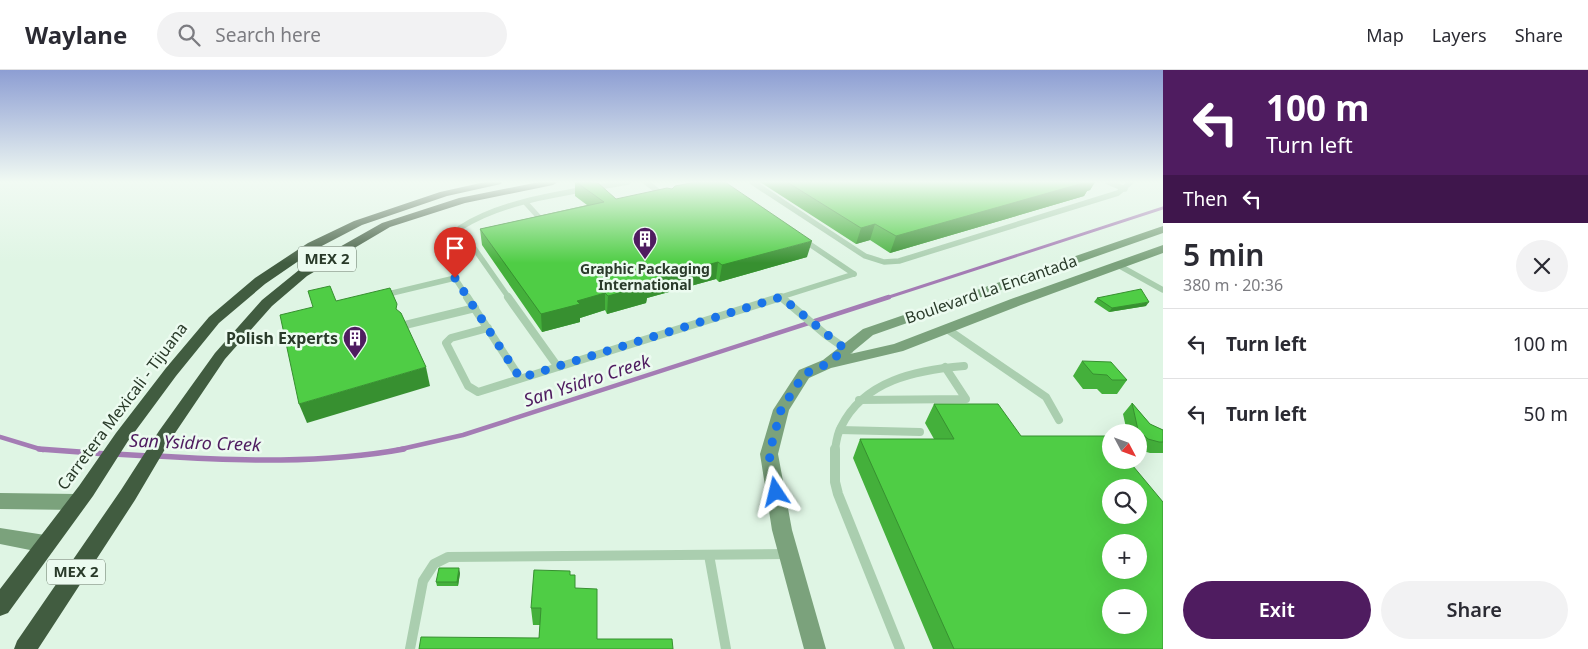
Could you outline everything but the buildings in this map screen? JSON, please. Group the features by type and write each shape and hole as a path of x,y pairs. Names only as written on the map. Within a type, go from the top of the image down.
{"highway":[{"name":"Carretera Mexicali - Tijuana","path":"0,606 122,437 214,320 260,281 312,246 358,223 399,209"},
{"name":"MEX 2","path":"25,649 220,356 267,303 303,273 386,225 435,209"}],"main road":[{"name":"Boulevard La Encantada","path":"827,364 868,332 1163,229"},
{"name":"Boulevard La Encantada","path":"814,649 782,530 769,454 781,410 804,374 827,364 898,348 1118,265 1161,252"},
{"path":"0,500 81,496"},
{"path":"0,536 45,544"}],"lane":[{"path":"501,209 466,222 460,228 558,367"},
{"path":"532,209 548,226"},
{"path":"794,209 866,256 884,262 899,261 1069,209"},
{"path":"488,328 451,338 446,343 468,386 478,392 854,274 798,236"},
{"path":"1118,265 1163,290"},
{"path":"375,297 455,278 520,378"},
{"path":"781,297 826,335 860,358"},
{"path":"405,325 475,308"},
{"path":"947,329 1046,397 1059,420"},
{"path":"900,649 835,484 834,449 848,413 859,400 878,386 908,374 945,367 964,366"},
{"path":"859,400 966,399 945,367"},
{"path":"840,430 920,432"},
{"path":"410,649 423,581 434,564 448,557 789,554"},
{"path":"709,555 726,649"}],"waterway":[{"name":"San Ysidro Creek","path":"886,298 1160,209"},
{"name":"San Ysidro Creek","path":"397,450 463,435 889,297"},
{"name":"San Ysidro Creek","path":"0,437 40,449"},
{"name":"San Ysidro Creek","path":"40,449 107,454"},
{"name":"San Ysidro Creek","path":"157,456 281,460 343,457 404,449"},
{"name":"San Ysidro Creek","path":"114,454 149,456"}],"place":[{"name":"Graphic Packaging International","path":"645,260"},
{"name":"Polish Experts","path":"355,359"}],"route":[{"path":"455,278 520,378 781,297 845,349 827,364 804,374 781,410 769,454 776,492"}]}
